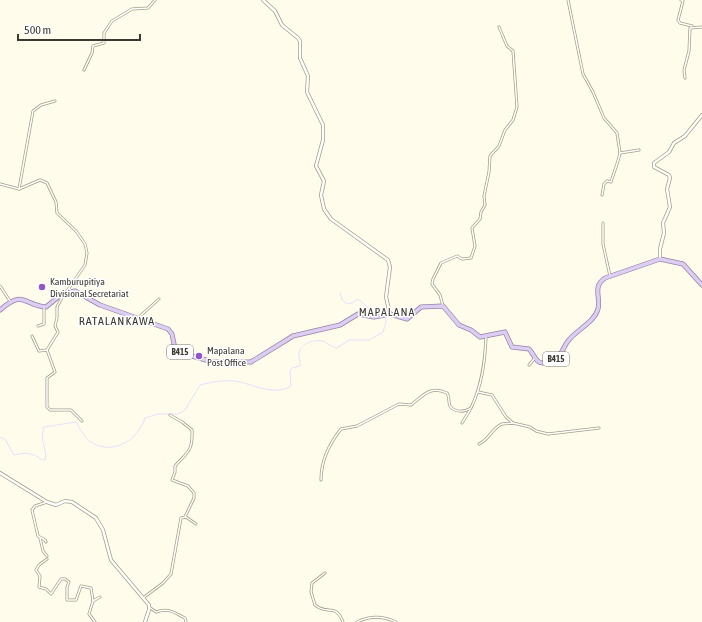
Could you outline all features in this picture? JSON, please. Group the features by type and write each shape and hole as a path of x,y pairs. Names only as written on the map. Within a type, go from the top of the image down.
{"main road":[{"path":"263,0 275,11 282,25 300,41 300,58 308,76 307,92 323,125 323,140 316,166 324,181 321,195 324,209 331,219 338,225 388,260 390,267 386,297 390,314"},
{"path":"702,114 685,136 674,143 669,152 654,163 654,167 668,175 670,178 667,189 670,207 663,223 664,233 660,249 660,259 684,264 702,285"},
{"name":"B415","path":"486,337 500,332 505,332 512,347 529,349 538,361 545,363 553,361 559,356 568,341 595,315 598,308 598,285 602,279 660,259"},
{"path":"0,310 10,302 25,299 44,307 49,306 65,292"},
{"name":"B415","path":"65,292 78,292 100,305 168,329 172,334 175,349 181,353 213,362 237,363 251,362 293,336 340,325 358,314 374,317 390,314 406,319 422,307 443,306"},
{"path":"443,306 458,325 471,330 480,337 486,337"},
{"path":"0,473 47,502 56,505 65,501 72,502 96,518 101,525 111,560 150,607 145,622"}],"street":[{"path":"84,70 92,53 93,46 104,43 104,33 112,21 132,9 148,8 155,0"},
{"path":"568,0 583,74 593,92 604,118 617,134 620,160 612,174 611,182 607,181 604,184 602,195"},
{"path":"681,0 683,1 678,20 680,23 702,27"},
{"path":"685,78 684,70 689,50 689,30 692,26"},
{"path":"443,306 440,295 432,284 432,279 444,260 457,256 462,259 471,258 475,246 472,228 480,219 481,212 485,205 484,196 489,172 490,156 499,146 505,130 513,120 517,107 516,78 513,70 513,51 507,46 499,27"},
{"path":"19,189 33,111 41,105 55,101"},
{"path":"620,153 639,150"},
{"path":"0,184 19,189 40,180 47,183 56,202 57,213 76,231 85,244 87,259 56,308 57,318 55,326 58,332 47,350 39,352 32,336"},
{"path":"603,223 603,244 610,276"},
{"path":"0,286 10,302"},
{"path":"137,319 142,313 160,299"},
{"path":"38,326 44,324 44,307"},
{"path":"462,423 478,392 484,363 486,337"},
{"path":"47,350 55,373 47,378 47,407 50,410 71,410 82,420"},
{"path":"529,365 535,358"},
{"path":"321,480 321,472 328,449 337,434 345,427 357,426 399,404 411,405 422,394 429,391 441,391 446,393 450,404 456,410 462,412 471,408"},
{"path":"478,392 492,395 502,414 513,423"},
{"path":"143,598 172,574 182,518 185,517 194,498 194,493 188,486 172,480 175,472 175,466 184,458 190,448 192,430 170,415"},
{"path":"479,444 486,441 491,433 501,425 513,423 530,427 536,431 548,434 598,428"},
{"path":"47,502 35,506 32,510 38,536 40,538 43,551 47,556"},
{"path":"185,517 196,524"},
{"path":"40,538 46,542"},
{"path":"46,559 36,570 40,576 40,587 46,589 51,594 61,579 65,579 69,582 67,588 67,600 76,600 81,586 91,588 93,601 89,614 95,622"},
{"path":"325,573 312,583 311,592 315,605 322,609 336,610 343,622"},
{"path":"93,601 100,597"},
{"path":"150,607 156,612 164,609 168,610 185,618 186,622"},
{"path":"356,622 368,617 396,622"}],"waterway":[{"path":"340,293 342,300 347,304 358,299 374,313 381,314"},
{"path":"0,437 5,439 14,455 29,454 42,460 45,460 46,456 42,437 44,427 76,422 85,436 91,442 99,446 108,447 124,444 137,433 145,418 158,414 178,414 185,410 200,385 234,381 270,390 284,389 291,386 290,371 292,368 300,366 299,352 303,345 310,342 323,341 337,348 349,340 369,340 383,332 386,322 385,317"}],"place":[{"name":"Kamburupitiya Divisional Secretariat","path":"42,287"},
{"name":"Mapalana Post Office","path":"199,356"}],"district":[{"name":"MAPALANA","path":"387,312"},
{"name":"RATALANKAWA","path":"117,321"}]}
